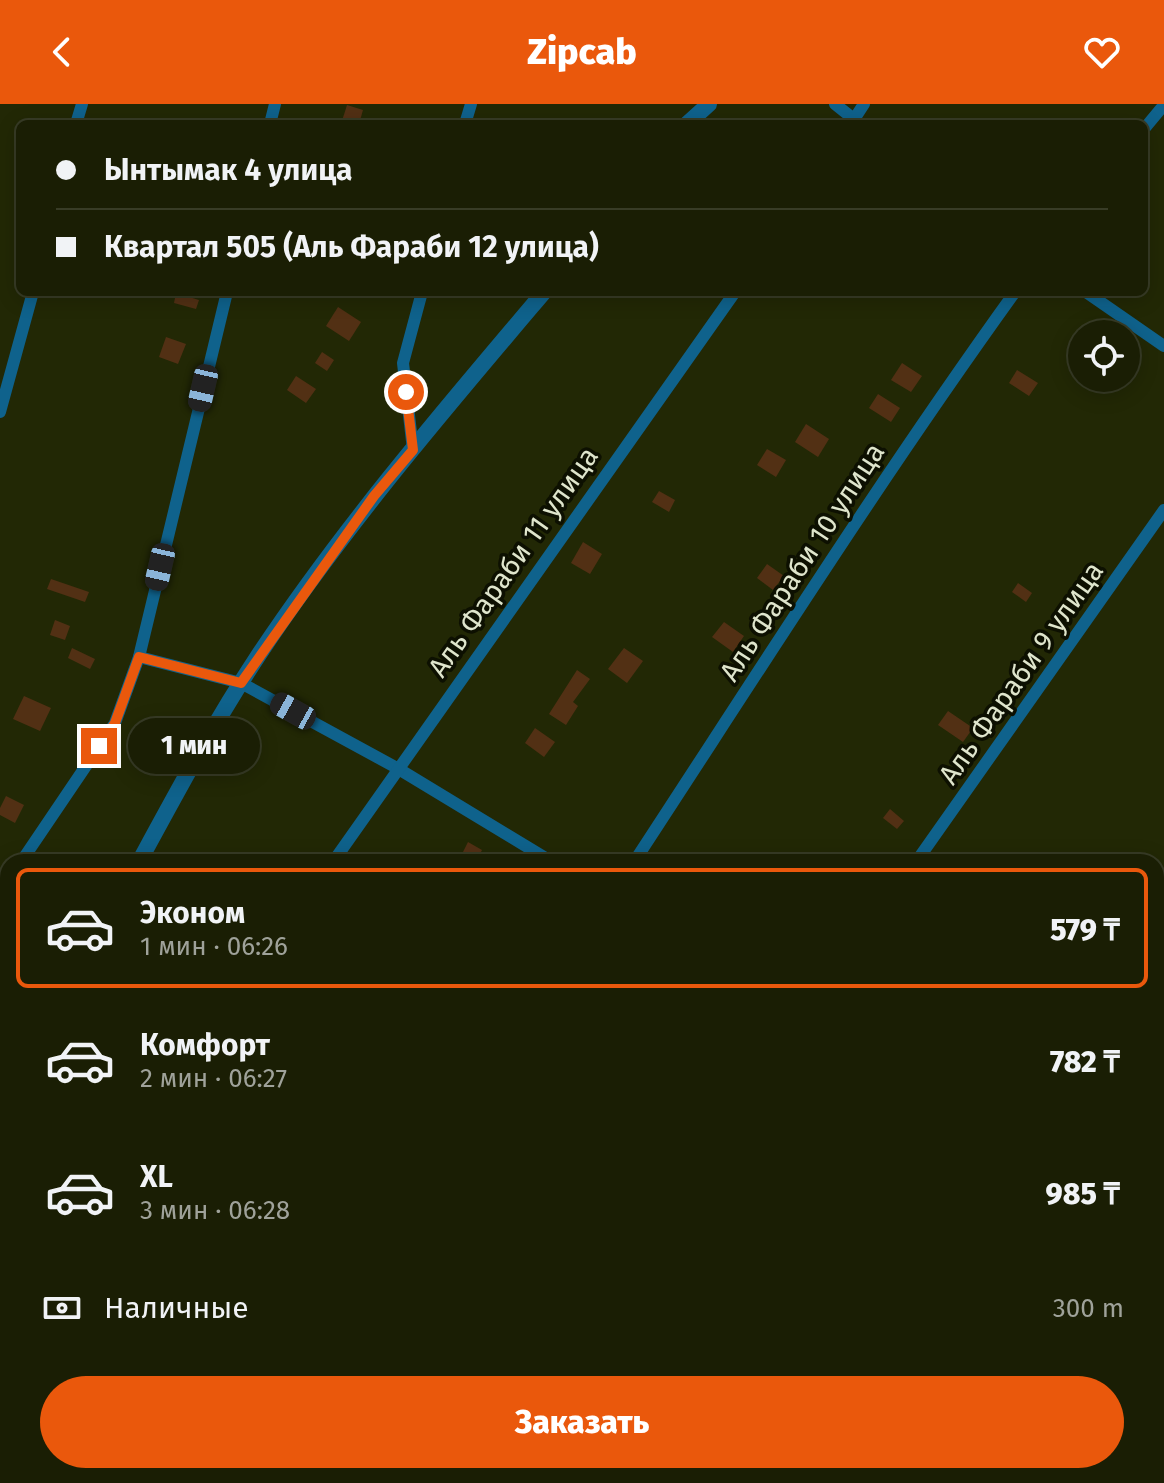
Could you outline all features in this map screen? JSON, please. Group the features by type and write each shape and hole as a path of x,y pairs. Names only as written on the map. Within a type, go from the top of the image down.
{"street":[{"path":"691,120 709,104"},
{"path":"835,104 853,120"},
{"path":"1148,124 1164,105"},
{"path":"0,412 32,296"},
{"path":"26,854 115,723 139,657 226,296"},
{"path":"413,450 403,363 421,296"},
{"path":"143,854 200,749 241,683 374,496 541,296"},
{"name":"Аль Фараби 11 улица","path":"338,854 732,296"},
{"name":"Аль Фараби 10 улица","path":"639,854 846,538 1012,296"},
{"path":"1092,296 1164,346"},
{"name":"Аль Фараби 9 улица","path":"922,854 1164,510"},
{"path":"139,657 241,683 397,768 539,854"}],"building":[{"path":"347,105 363,110 360,120 342,120"},
{"path":"175,296 199,300 196,309 174,303"},
{"path":"338,307 361,322 349,341 326,326"},
{"path":"166,337 186,344 178,364 159,357"},
{"path":"322,352 334,360 327,371 315,363"},
{"path":"902,363 922,376 911,392 891,380"},
{"path":"1017,370 1038,383 1029,396 1009,383"},
{"path":"296,376 316,389 306,403 287,390"},
{"path":"878,394 900,408 891,422 869,408"},
{"path":"806,424 829,439 818,457 795,442"},
{"path":"767,449 786,460 776,477 757,465"},
{"path":"659,491 675,500 669,512 652,502"},
{"path":"583,542 602,554 590,574 571,563"},
{"path":"767,564 784,576 773,590 757,578"},
{"path":"51,579 89,592 85,602 47,589"},
{"path":"1018,583 1032,593 1026,602 1012,592"},
{"path":"55,620 70,626 65,640 50,635"},
{"path":"724,622 744,636 733,652 712,637"},
{"path":"72,648 95,659 90,669 68,658"},
{"path":"624,648 643,661 627,683 608,669"},
{"path":"577,670 590,679 573,702 578,706 566,725 549,714"},
{"path":"24,696 51,708 40,731 13,719"},
{"path":"948,711 973,728 963,742 938,725"},
{"path":"535,728 555,742 544,757 525,743"},
{"path":"6,796 24,805 15,823 0,815"},
{"path":"890,809 904,821 897,829 883,818"},
{"path":"468,842 482,850 480,854 463,852"}],"route":[{"path":"99,746 115,723 139,657 241,683 374,496 413,450 406,392"}]}
